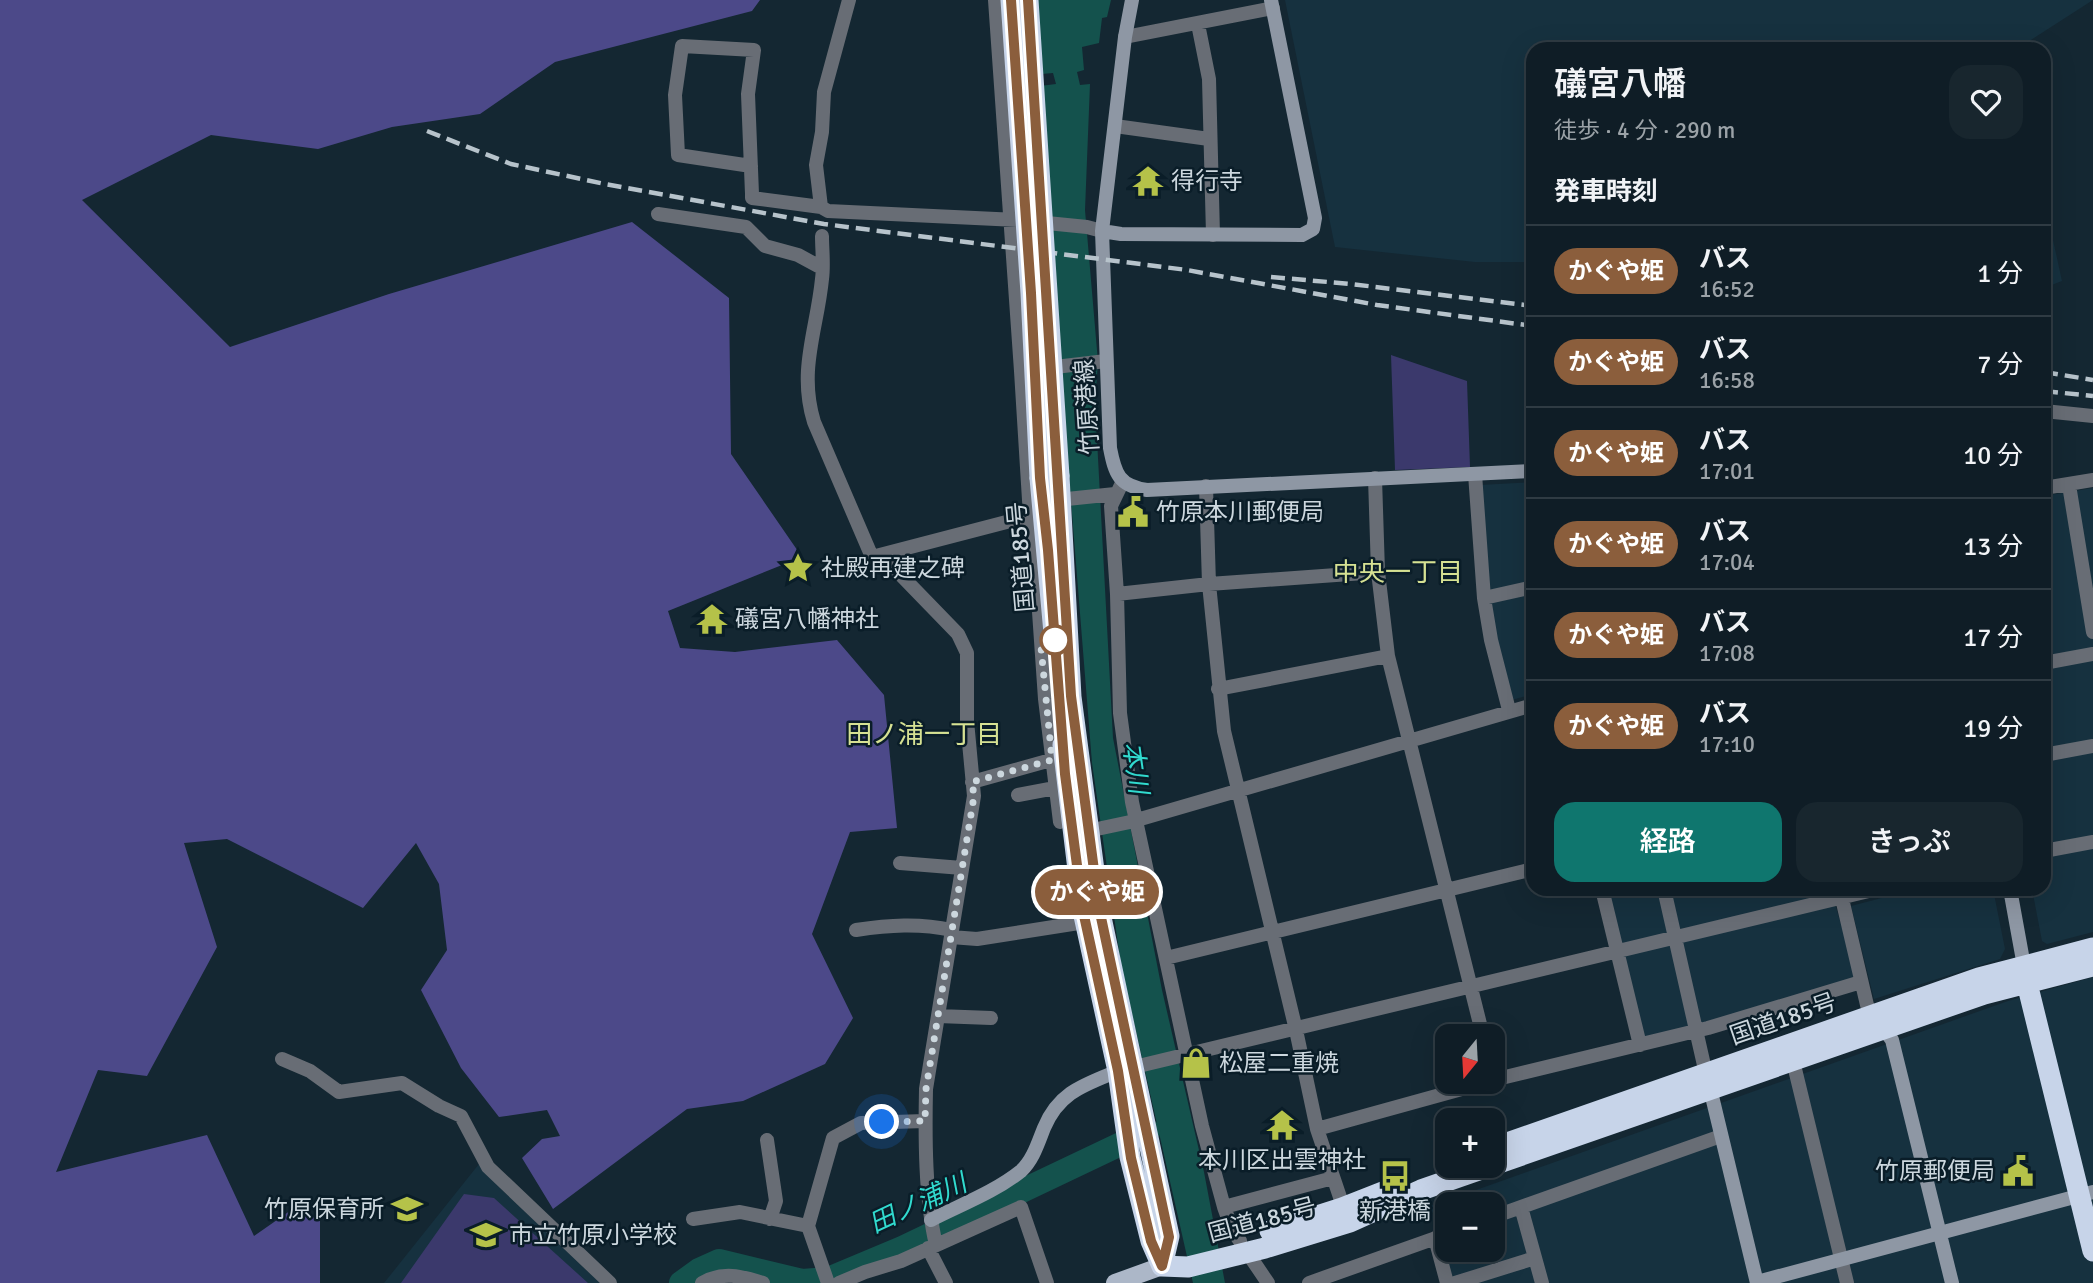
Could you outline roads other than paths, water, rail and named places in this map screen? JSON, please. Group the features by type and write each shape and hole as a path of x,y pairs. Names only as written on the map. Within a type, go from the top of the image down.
{"highway":[{"name":"国道185号","path":"1011,0 1031,293 1071,696 1064,757"},
{"name":"国道185号","path":"1028,0 1049,477 1037,514 1064,757 1132,1068 1135,1123 1151,1241 1164,1275 1186,1261 1346,1215 1455,1178"},
{"name":"国道185号","path":"1080,829 1085,922 1132,1068"},
{"name":"国道185号","path":"1505,1160 1708,1082 1878,1022 1984,994 2093,948"},
{"name":"国道185号","path":"2025,975 2093,966"},
{"path":"2025,975 2086,1194 2093,1251"},
{"name":"国道185号","path":"1505,1144 1708,1082 1793,1061 1878,1022"},
{"name":"国道185号","path":"1346,1215 1435,1173"}],"main road":[{"path":"1115,1283 1164,1275"}],"street":[{"path":"821,207 816,165 822,132 824,92 849,0"},
{"path":"872,557 1037,514 995,0"},
{"name":"竹原港線","path":"1132,0 1125,37 1102,232 1102,362 1114,490 1526,471"},
{"path":"751,166 678,155 675,95 682,46 754,50 748,94 751,166 752,198 821,207 828,211 1013,220 1087,227 1121,234 1302,235 1312,229 1315,218 1272,4 1198,24 1125,37"},
{"path":"1198,24 1209,79 1213,235"},
{"path":"1115,127 1209,139"},
{"path":"657,214 746,227 765,246 798,255 822,268"},
{"path":"822,236 822,268 807,369 807,401 814,422 872,557 894,568 958,634 967,653 967,720 974,796 926,1089 925,1121 933,1245 946,1283"},
{"path":"1024,370 1102,362"},
{"path":"2051,412 2093,416"},
{"path":"1475,474 1484,598 1491,640 1509,710"},
{"path":"1375,478 1378,572 1388,656 1480,1024"},
{"path":"2051,487 2093,480"},
{"path":"2069,485 2093,632"},
{"path":"1206,486 1209,584 1224,731 1317,1129 1346,1215"},
{"path":"1068,499 1114,490 1111,506 1117,594 1120,713 1133,821 1166,958 1182,1057 1232,1229 1234,1249 1268,1283"},
{"path":"1117,594 1209,584 1378,572"},
{"path":"1484,598 1526,589"},
{"path":"2051,662 2093,654"},
{"path":"1218,689 1388,656"},
{"path":"1064,757 1055,788 1080,829 1133,821 1526,706"},
{"path":"2051,754 2093,746"},
{"path":"972,782 1064,757"},
{"path":"1018,795 1055,788"},
{"path":"2051,850 2093,842"},
{"path":"900,863 962,868"},
{"path":"1166,958 1526,871"},
{"path":"1604,896 1640,1045"},
{"path":"1666,896 1756,1283 2086,1194"},
{"path":"931,1223 1022,1170 1031,1158 1057,1104 1073,1089 1132,1068 1618,953 1830,896"},
{"path":"1842,896 1867,1005 1892,1040 1952,1283"},
{"path":"2011,896 2025,975"},
{"path":"856,930 890,924 930,926 976,939 1085,922"},
{"path":"1505,1076 1698,1030 1861,982"},
{"path":"938,1016 992,1018"},
{"path":"282,1059 310,1071 339,1092 402,1083 461,1116 488,1167 610,1283"},
{"path":"1793,1061 1847,1283"},
{"path":"1317,1129 1444,1094"},
{"path":"828,1283 808,1226 832,1139 861,1123 925,1121"},
{"path":"1505,1213 1721,1136"},
{"path":"767,1140 776,1201 770,1219"},
{"path":"1224,1207 1333,1178"},
{"path":"839,1283 901,1261 1021,1207 1047,1283"},
{"path":"1521,1207 1542,1283"},
{"path":"693,1219 740,1212 808,1226"},
{"path":"1309,1283 1435,1238"},
{"path":"1455,1283 1535,1258"},
{"path":"1444,1262 1447,1283"},
{"path":"702,1283 720,1275 731,1275 763,1283"}],"waterway":[{"name":"田ノ浦川","path":"681,1283 699,1270 719,1261 802,1281 828,1279 902,1248 1148,1131"}],"railway":[{"path":"427,131 511,164 824,224 1187,270 1377,305 1526,325"},
{"path":"1271,277 1526,305"},
{"path":"2051,373 2093,380"},
{"path":"2051,392 2093,396"}],"place":[{"name":"得行寺","path":"1148,181"},
{"name":"竹原本川郵便局","path":"1133,512"},
{"name":"社殿再建之碑","path":"798,568"},
{"name":"礒宮八幡神社","path":"712,619"},
{"name":"松屋二重焼","path":"1196,1063"},
{"name":"本川区出雲神社","path":"1282,1125"},
{"name":"竹原郵便局","path":"2018,1171"},
{"name":"新港橋","path":"1395,1176"},
{"name":"竹原保育所","path":"407,1209"},
{"name":"市立竹原小学校","path":"486,1235"}],"district":[{"name":"中央一丁目","path":"1398,573"},
{"name":"田ノ浦一丁目","path":"924,735"}],"water label":[{"name":"本川","path":"1135,768"}]}
